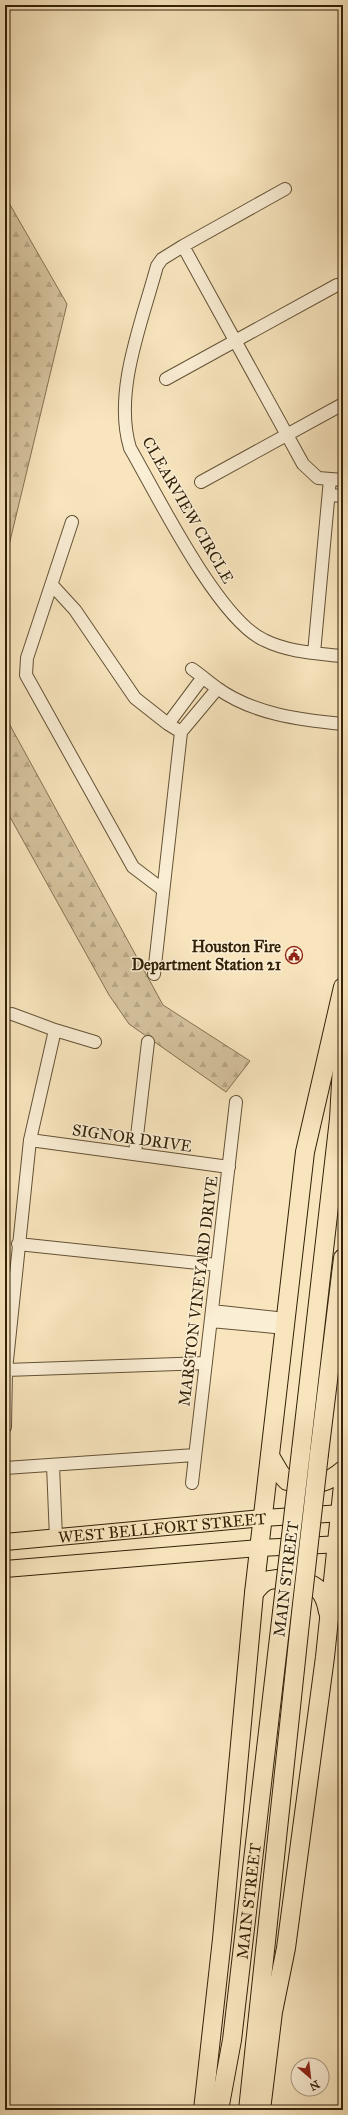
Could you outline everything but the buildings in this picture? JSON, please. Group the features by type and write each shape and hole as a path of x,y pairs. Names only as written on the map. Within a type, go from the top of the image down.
{"highway":[{"path":"203,2110 222,1939 254,1594 305,1152 343,987"},
{"name":"MAIN STREET","path":"219,2110 232,2040 282,1612 339,1119 343,1047"},
{"name":"MAIN STREET","path":"248,2110 301,1613 343,1258"},
{"path":"270,1456 280,1473 287,1481 322,1484 332,1479 343,1470"},
{"path":"261,2110 273,2012 286,1948 329,1614 340,1544 343,1485"},
{"path":"254,1594 259,1586 269,1580 296,1580 312,1584 322,1594 329,1614"}],"main road":[{"name":"WEST BELLFORT STREET","path":"5,1542 263,1518 341,1513"},
{"path":"56,1538 57,1565"},
{"name":"WEST BELLFORT STREET","path":"5,1570 259,1548 340,1544"}],"street":[{"name":"CLEARVIEW CIRCLE","path":"285,189 162,258 157,266 126,382 126,433 130,448 179,534 231,613 248,630 263,640 301,652 341,656"},
{"path":"182,246 303,464 314,476 343,480"},
{"path":"166,379 337,285"},
{"name":"CLEARVIEW CIRCLE","path":"201,482 343,404"},
{"path":"314,653 330,495 330,479"},
{"path":"330,495 343,496"},
{"path":"72,522 27,658 26,675 133,867 162,889"},
{"path":"52,585 75,610 135,698 168,724 181,732"},
{"path":"192,669 204,677 217,689 244,703 264,711 297,718 343,724"},
{"path":"168,724 204,677"},
{"path":"154,974 162,889 181,732 217,689"},
{"path":"12,1014 55,1030 95,1042"},
{"path":"5,1427 6,1370 30,1140 55,1030"},
{"path":"135,1153 148,1042"},
{"name":"MARSTON VINEYARD DRIVE","path":"192,1483 236,1102"},
{"name":"SIGNOR DRIVE","path":"30,1140 135,1153 229,1167"},
{"path":"18,1244 217,1265"},
{"path":"211,1316 286,1324"},
{"path":"6,1370 206,1363"},
{"path":"5,1468 195,1454"},
{"path":"53,1465 56,1538"}],"green space":[{"path":"5,196 67,304 5,562"},
{"path":"5,716 163,1005 250,1061 226,1092 129,1024 109,995 5,808"}],"place":[{"name":"Houston Fire Department Station 21","path":"294,955"}]}
